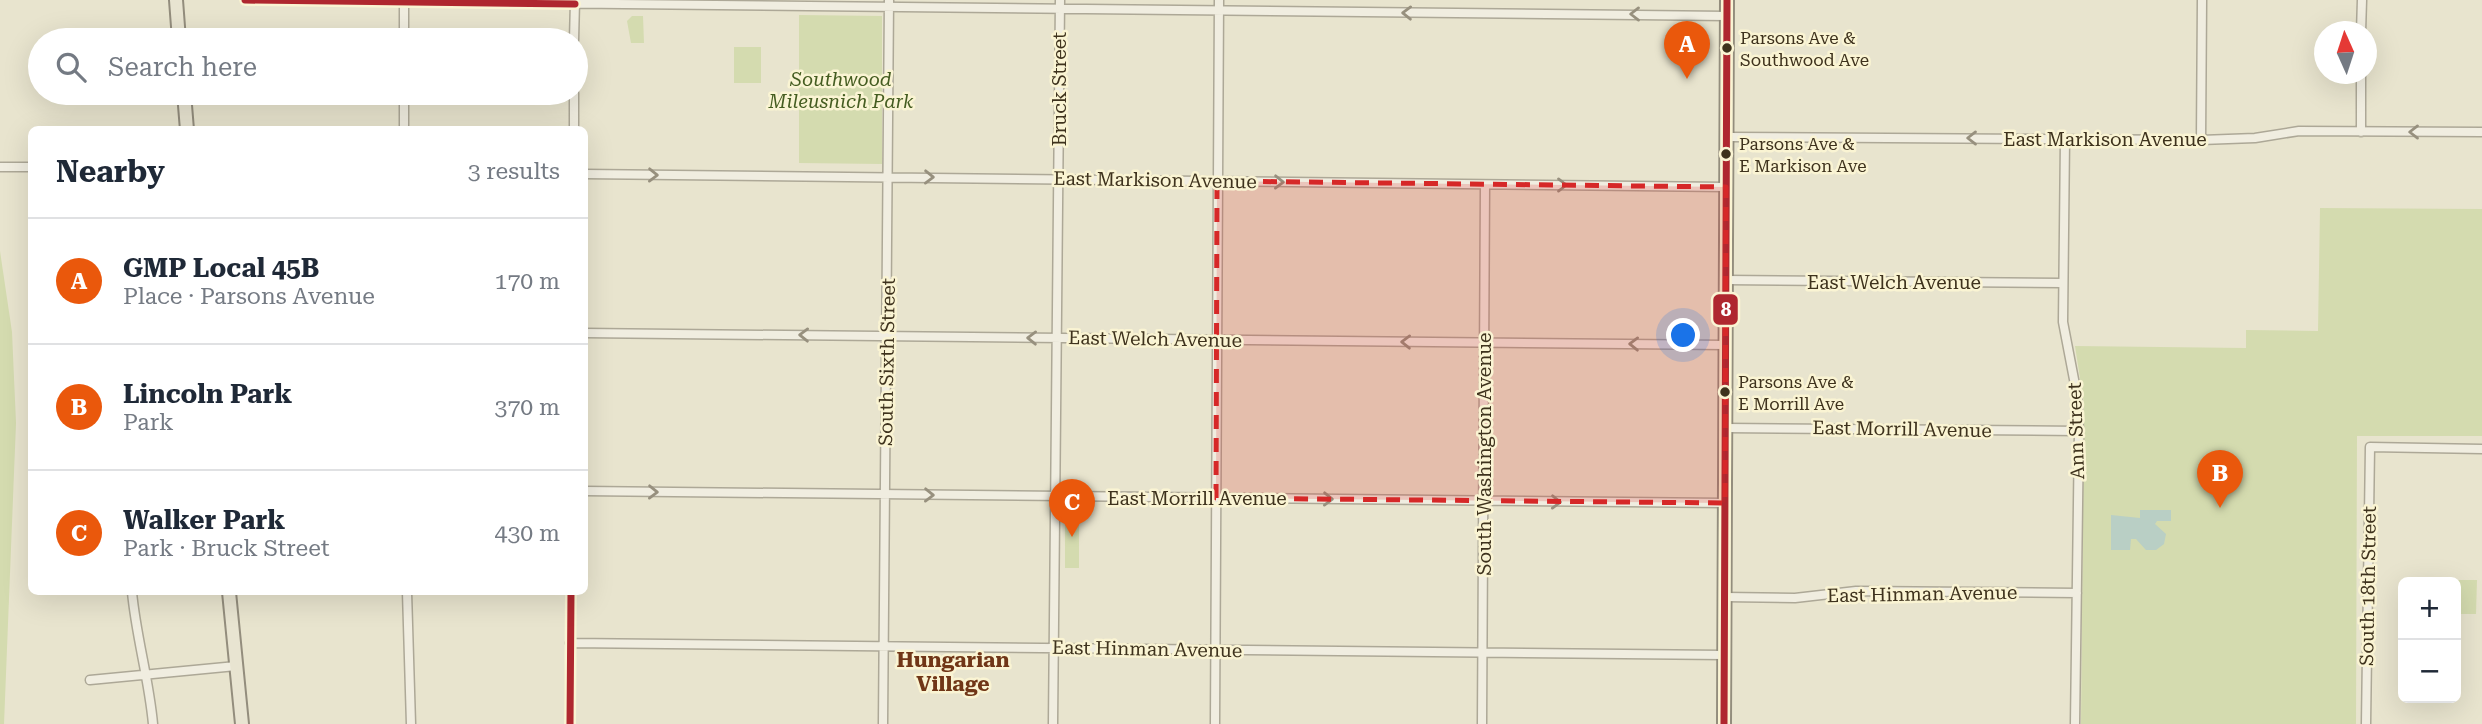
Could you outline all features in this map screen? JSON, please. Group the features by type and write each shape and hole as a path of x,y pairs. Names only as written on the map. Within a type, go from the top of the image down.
{"main road":[{"path":"176,0 178,28"},
{"path":"1724,724 1727,0"},
{"path":"185,105 187,126"},
{"path":"229,595 242,724"}],"street":[{"path":"245,0 1060,4 1219,10 1727,16"},
{"path":"1215,724 1219,0"},
{"path":"2201,140 2202,0"},
{"path":"2361,21 2362,0"},
{"path":"404,1 404,28"},
{"path":"575,2 575,28"},
{"name":"South Sixth Street","path":"883,724 889,3"},
{"name":"Bruck Street","path":"1053,724 1060,4"},
{"path":"2361,84 2361,132"},
{"path":"404,105 404,126"},
{"path":"574,105 574,126"},
{"name":"East Markison Avenue","path":"1727,137 2201,140 2255,138 2280,132 2482,132"},
{"name":"Ann Street","path":"2065,139 2063,322 2077,395 2079,431 2075,724"},
{"path":"0,167 28,167"},
{"name":"East Markison Avenue","path":"588,174 1726,187"},
{"name":"South Washington Avenue","path":"1482,724 1484,343 1490,185"},
{"name":"East Welch Avenue","path":"1726,280 2062,283"},
{"name":"East Welch Avenue","path":"588,333 1726,345"},
{"name":"East Morrill Avenue","path":"1726,428 2079,431"},
{"name":"South 18th Street","path":"2367,724 2370,447 2482,449"},
{"name":"East Morrill Avenue","path":"588,491 1725,503"},
{"name":"East Hinman Avenue","path":"1725,597 1795,598 1856,591 2077,593"},
{"path":"132,595 135,630 147,675 153,724"},
{"path":"407,595 411,724"},
{"path":"570,724 571,595"},
{"name":"East Hinman Avenue","path":"570,643 1724,655"},
{"path":"90,680 236,666"}],"highlighted area":[{"path":"1217,181 1726,187 1725,503 1216,498"}],"green space":[{"name":"Southwood Mileusnich Park","path":"799,15 882,16 882,164 799,163"},
{"path":"632,16 643,16 644,43 631,43 627,21"},
{"path":"734,47 761,47 761,83 734,83"},
{"path":"2320,208 2482,209 2482,436 2357,436 2356,724 2081,724 2084,404 2075,346 2246,348 2246,330 2318,331"},
{"path":"0,251 12,332 16,423 4,724 0,724"},
{"path":"1065,507 1079,507 1079,568 1065,568"},
{"path":"2461,580 2477,580 2476,614 2461,614"}],"shaded area":[{"path":"2140,510 2171,510 2171,521 2157,521 2155,524 2166,534 2164,544 2156,550 2146,550 2136,539 2131,539 2130,550 2111,550 2111,515 2140,518"}],"transit line":[{"name":"8","path":"245,0 575,4"},
{"name":"8","path":"1724,724 1727,0"},
{"name":"8","path":"570,724 571,595"}],"place":[{"name":"Parsons Ave & Southwood Ave","path":"1727,48"},
{"name":"GMP Local 45B","path":"1687,79"},
{"name":"Parsons Ave & E Markison Ave","path":"1726,154"},
{"name":"Parsons Ave & E Morrill Ave","path":"1725,392"},
{"name":"Lincoln Park","path":"2220,508"},
{"name":"Walker Park","path":"1072,537"}],"district":[{"name":"Hungarian Village","path":"953,672"}]}
